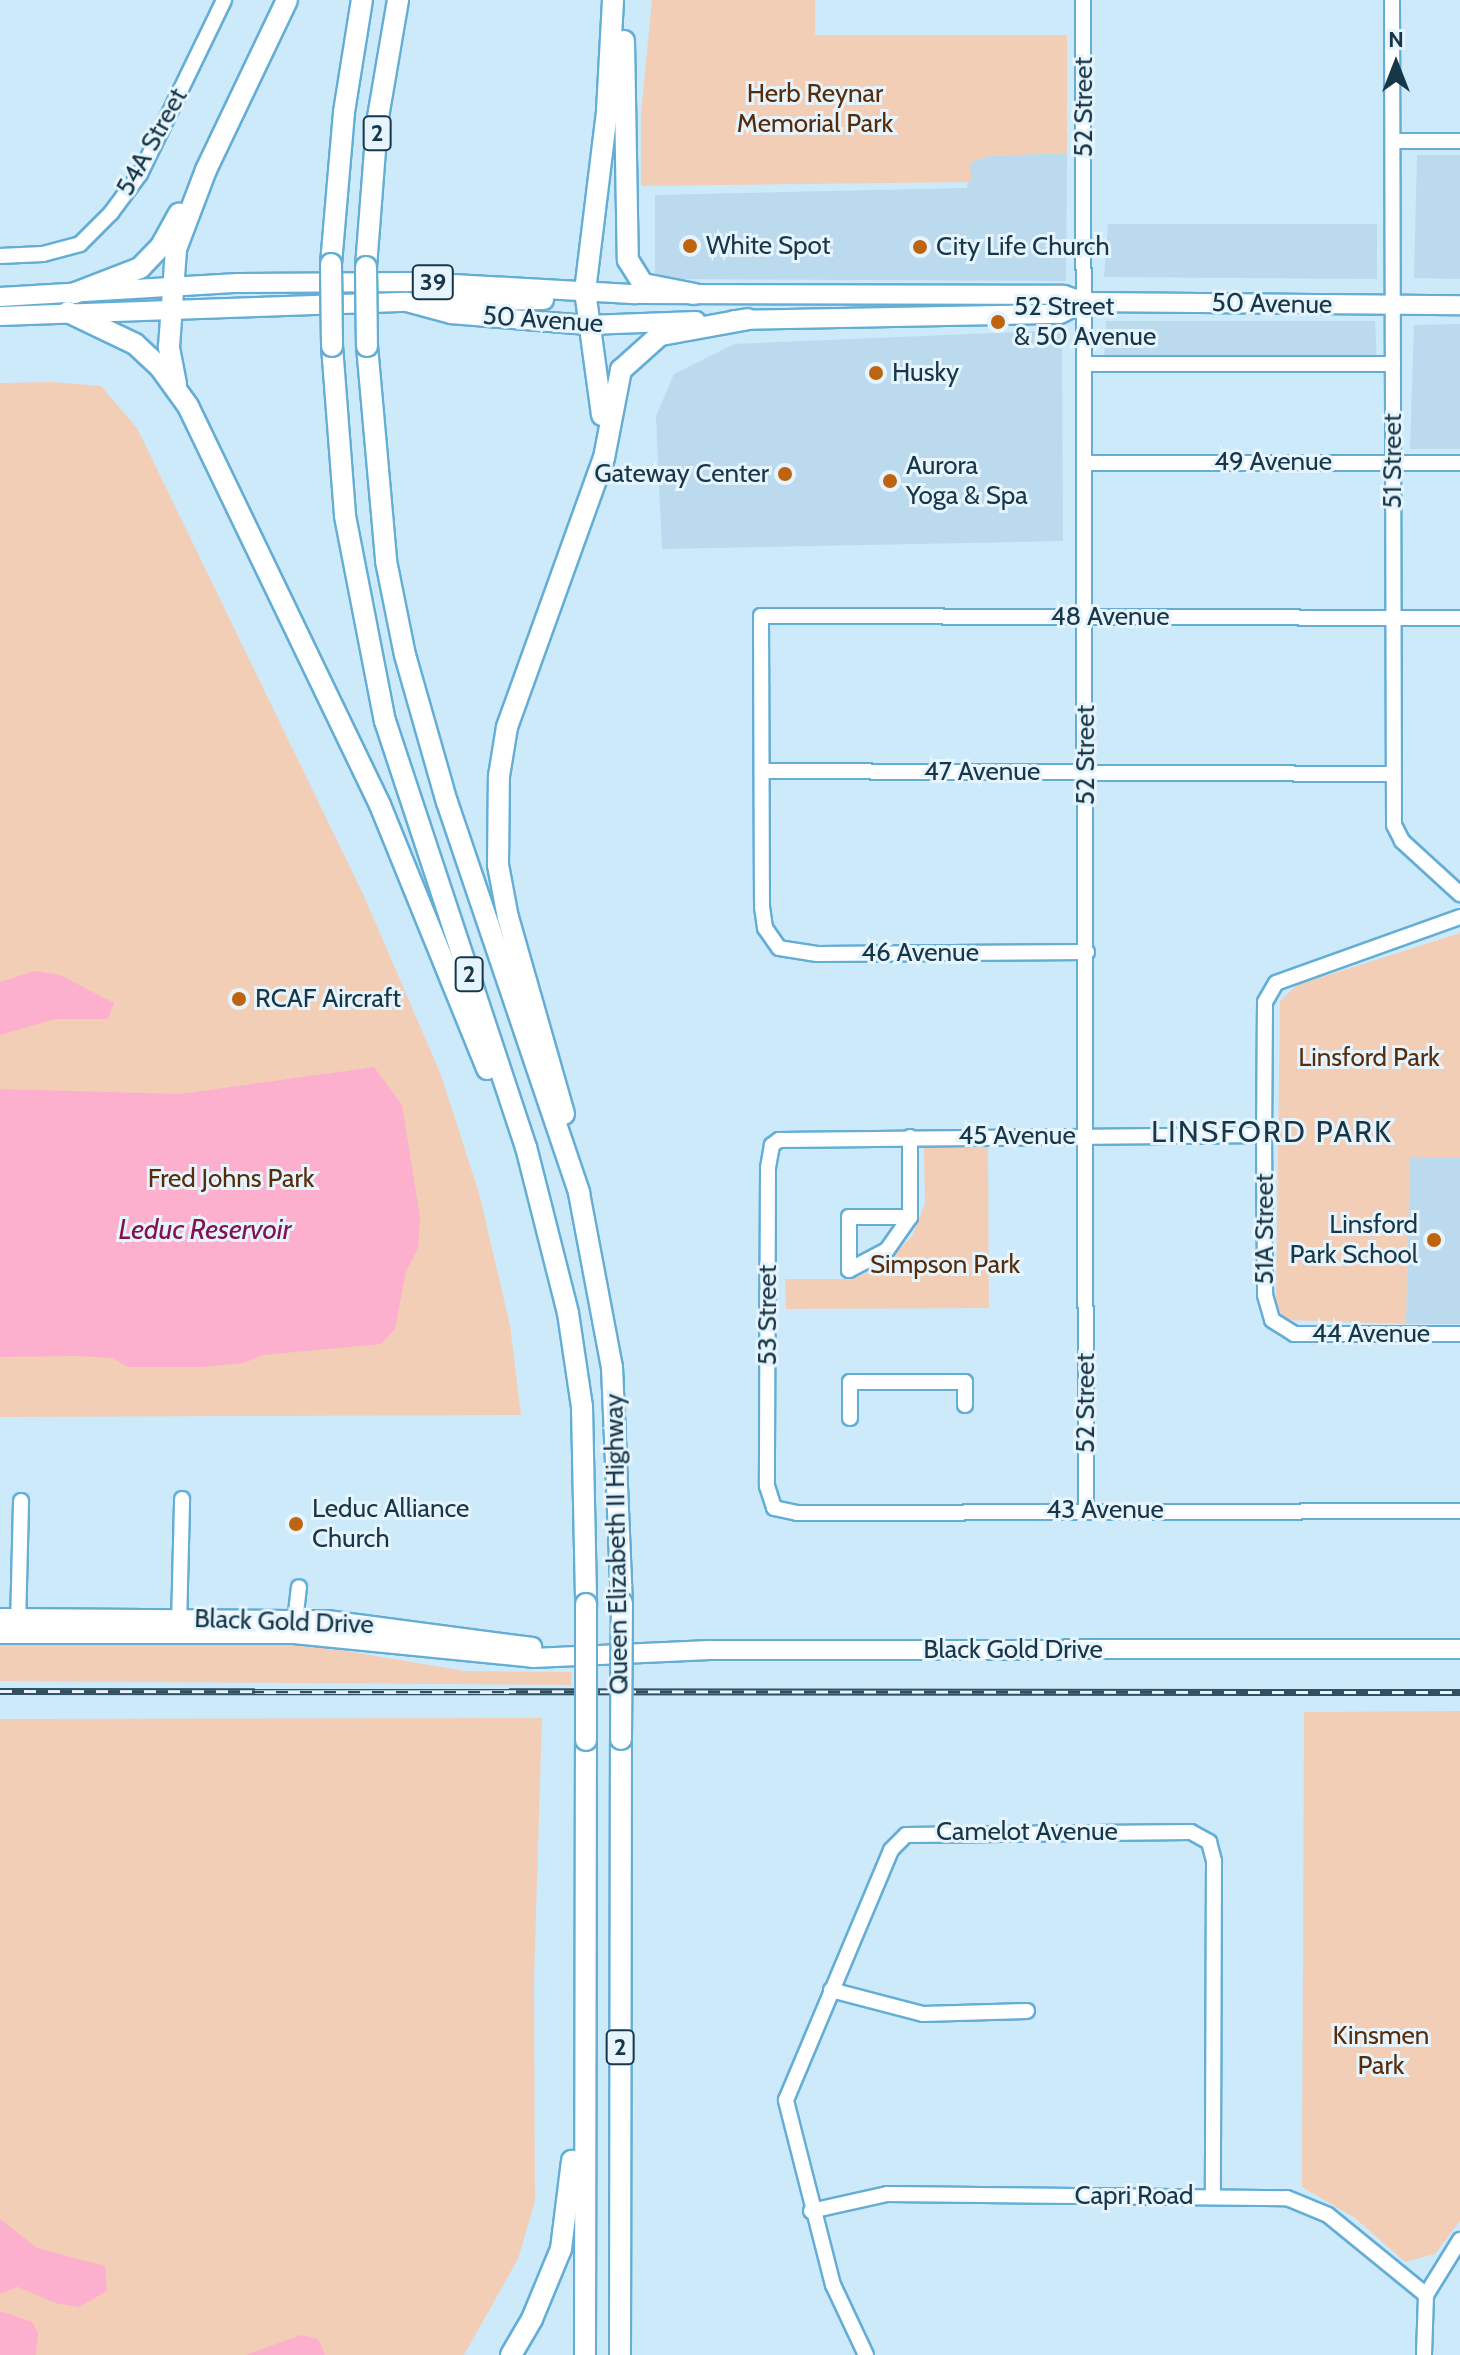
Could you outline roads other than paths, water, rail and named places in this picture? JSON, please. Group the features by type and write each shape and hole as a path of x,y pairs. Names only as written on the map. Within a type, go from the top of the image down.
{"highway":[{"path":"287,0 206,170 176,249 169,347 177,387 380,805 550,1227"},
{"name":"Queen Elizabeth II Highway","path":"362,0 344,112 331,264 332,346 345,516 385,721 550,1227 582,1407 586,1604 585,2355"},
{"name":"Queen Elizabeth II Highway","path":"398,0 377,123 366,267 367,346 386,561 405,655 447,802 579,1193 612,1367 622,1603 620,2355"},
{"path":"577,535 597,465 602,425 585,291 607,111 613,0"},
{"path":"624,0 628,260 643,284 694,294"},
{"path":"72,303 128,276 152,258 206,170"},
{"path":"72,303 135,344 177,387"},
{"path":"579,1193 556,1072 508,918 496,816 507,727 604,458 615,388 630,356 660,335 748,319"},
{"path":"511,2355 532,2319 561,2249 584,2022"},
{"path":"620,2241 634,2355"}],"main road":[{"name":"50 Avenue","path":"0,316 172,287 281,283 418,282 694,294 1064,295 1084,302 1460,305"},
{"path":"170,309 185,294 281,283"},
{"path":"407,302 570,298 585,291"},
{"path":"793,294 793,319"},
{"name":"50 Avenue","path":"0,297 170,309 407,302 451,314 588,325 1060,314 1084,302"},
{"name":"Black Gold Drive","path":"9,1626 294,1626 498,1656 1460,1649"}],"street":[{"name":"54A Street","path":"0,256 43,254 80,244 111,213 140,174 224,0"},
{"name":"52 Street","path":"1083,0 1086,1510"},
{"name":"51 Street","path":"1392,0 1396,141 1392,462 1396,833 1460,894"},
{"path":"1396,141 1460,141"},
{"path":"1085,364 1393,364"},
{"name":"49 Avenue","path":"1086,463 1460,463"},
{"name":"48 Avenue","path":"763,771 761,616 1460,618"},
{"name":"47 Avenue","path":"763,771 1393,774"},
{"name":"46 Avenue","path":"763,771 765,928 779,948 817,954 1087,952"},
{"name":"51A Street","path":"1282,1329 1272,1320 1265,1295 1265,1002 1276,983 1460,917"},
{"name":"45 Avenue","path":"772,1145 788,1136 1264,1135"},
{"path":"910,1137 910,1217 887,1250 849,1270 849,1217 910,1217"},
{"name":"53 Street","path":"767,1486 772,1145"},
{"name":"44 Avenue","path":"1282,1329 1312,1335 1460,1334"},
{"path":"850,1418 850,1382 965,1382 965,1405"},
{"name":"43 Avenue","path":"767,1486 774,1508 797,1513 1460,1511"},
{"path":"179,1626 182,1499"},
{"path":"9,1626 21,1501"},
{"path":"294,1626 299,1587"},
{"name":"Camelot Avenue","path":"866,2355 837,2297 811,2211 786,2100 891,1850 906,1835 1201,1834 1214,1861 1213,2196"},
{"path":"831,1990 923,2014 1027,2011"},
{"name":"Capri Road","path":"811,2211 887,2194 1287,2198 1315,2207 1426,2295"},
{"path":"1424,2355 1426,2295 1438,2268 1460,2240"}],"water":[{"path":"35,971 60,975 114,1003 108,1019 55,1019 0,1035 0,982"},
{"name":"Leduc Reservoir","path":"374,1067 402,1105 420,1217 418,1249 406,1271 395,1329 381,1344 263,1355 244,1363 202,1367 128,1367 112,1358 76,1356 0,1357 0,1089 180,1094"},
{"path":"0,2219 37,2248 105,2266 107,2291 79,2307 55,2303 18,2287 0,2294"},
{"path":"0,2311 32,2322 38,2332 36,2355 0,2355"},
{"path":"301,2335 318,2339 325,2355 246,2355"}],"railway":[{"path":"0,1691 1460,1692"}],"place":[{"name":"White Spot","path":"690,246"},
{"name":"City Life Church","path":"920,247"},
{"name":"52 Street & 50 Avenue","path":"998,322"},
{"name":"Husky","path":"876,373"},
{"name":"Gateway Center","path":"785,474"},
{"name":"Aurora Yoga & Spa","path":"890,481"},
{"name":"RCAF Aircraft","path":"239,999"},
{"name":"Linsford Park School","path":"1434,1240"},
{"name":"Leduc Alliance Church","path":"296,1524"}],"district":[{"name":"LINSFORD PARK","path":"1272,1132"}],"park label":[{"name":"Herb Reynar Memorial Park","path":"815,109"},
{"name":"Linsford Park","path":"1369,1058"},
{"name":"Fred Johns Park","path":"231,1179"},
{"name":"Simpson Park","path":"945,1265"},
{"name":"Kinsmen Park","path":"1381,2051"}]}
